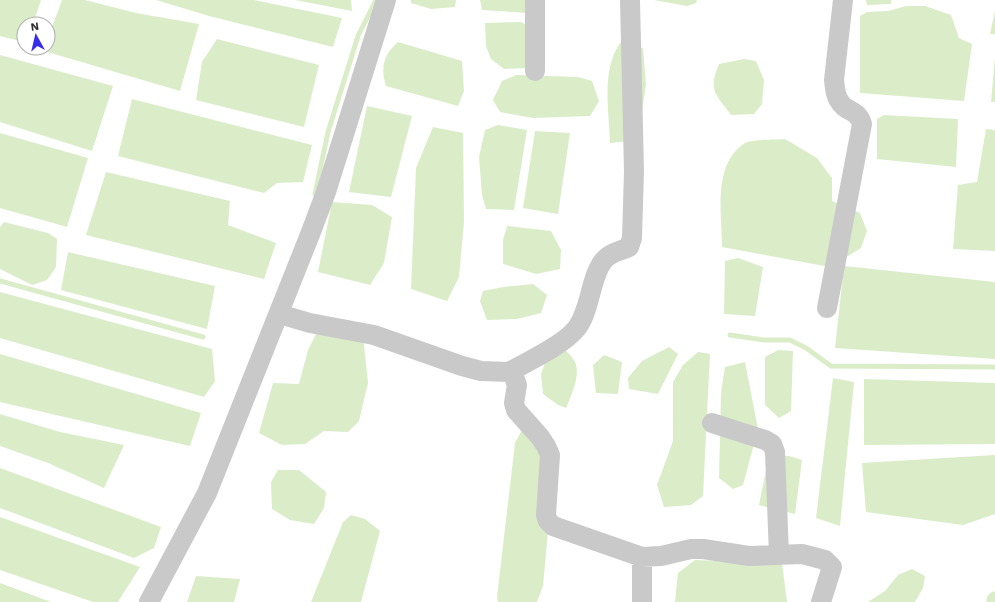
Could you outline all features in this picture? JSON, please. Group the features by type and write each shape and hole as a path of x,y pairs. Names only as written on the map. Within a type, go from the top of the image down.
{"street":[{"path":"149,602 207,493 279,314 326,192 386,0"},
{"path":"535,0 535,71"},
{"path":"279,314 310,323 374,335 462,366 481,371 509,372 566,338 576,329 585,312 600,264 613,253 629,247 632,238 634,171 630,0"},
{"path":"827,308 862,124 856,113 840,104 835,90 834,80 843,0"},
{"path":"509,372 514,377 517,385 516,410 546,446 550,455 546,515 548,521 560,529 642,557 661,556 691,549 749,556 802,554 813,556 830,564 832,567 821,602"},
{"path":"712,423 765,440 772,444 775,452 779,555"},
{"path":"642,557 642,602"}],"shaded area":[{"path":"0,0 41,0 36,16 16,16 16,40 0,36"},
{"path":"62,0 85,0 136,13 199,24 180,91 56,55 56,16"},
{"path":"156,0 254,0 342,18 333,47 209,16"},
{"path":"295,0 351,0 352,11"},
{"path":"411,0 456,0 455,7 431,9 411,3"},
{"path":"480,0 535,0 527,13 482,10"},
{"path":"654,0 697,0 696,3 687,6"},
{"path":"866,0 891,0 891,4 867,5"},
{"path":"906,6 925,6 951,15 959,38 972,44 964,101 860,93 860,16 867,12 888,11"},
{"path":"995,11 995,34 990,34"},
{"path":"521,22 537,31 531,68 504,69 491,59 486,46 485,23"},
{"path":"217,39 319,65 304,127 196,100 202,62"},
{"path":"398,42 462,61 464,91 458,106 386,86 383,73 384,61 389,51"},
{"path":"620,43 637,43 643,49 646,85 639,130 629,141 610,143 608,78 614,54"},
{"path":"0,55 113,86 92,151 0,122"},
{"path":"995,57 995,102 991,102"},
{"path":"744,59 756,61 764,80 762,104 754,114 731,115 717,96 714,80 719,64"},
{"path":"516,75 578,77 592,81 599,101 590,116 533,118 500,112 493,100 502,81"},
{"path":"132,99 312,145 303,182 277,183 264,193 118,156"},
{"path":"367,106 412,116 391,197 349,192"},
{"path":"884,115 958,119 956,167 877,159 877,119"},
{"path":"498,125 527,130 514,210 486,209 482,195 479,157 485,130"},
{"path":"433,127 463,133 464,222 459,277 447,301 411,289 416,168"},
{"path":"986,129 995,130 995,251 953,249 958,185 977,182"},
{"path":"535,131 570,133 558,214 523,208"},
{"path":"0,133 88,158 67,227 0,208"},
{"path":"785,139 817,158 832,178 832,201 860,213 867,231 861,248 830,267 722,247 721,191 727,164 735,152 745,143 758,140"},
{"path":"106,172 230,201 228,225 276,243 264,279 86,235"},
{"path":"332,202 372,205 392,217 384,263 370,285 318,272"},
{"path":"4,222 48,233 57,239 56,267 47,280 32,285 0,269 0,227"},
{"path":"507,226 551,231 561,250 560,269 536,274 503,264 503,240"},
{"path":"68,252 215,286 207,329 61,290"},
{"path":"738,258 763,267 755,316 724,314 725,261"},
{"path":"844,266 995,282 995,359 835,348"},
{"path":"533,284 547,295 541,313 517,319 487,320 480,301 483,291"},
{"path":"0,292 212,349 215,381 204,397 0,338"},
{"path":"317,332 363,335 368,383 359,421 348,432 324,431 305,444 282,445 259,433 273,383 299,384 308,350"},
{"path":"669,347 678,354 658,394 629,389 628,378 642,361"},
{"path":"564,349 574,360 577,367 575,385 566,408 558,405 543,394 541,374 549,351"},
{"path":"778,350 793,351 791,411 779,418 765,405 765,357"},
{"path":"698,352 710,354 703,496 691,505 664,507 657,485 673,441 673,382 683,365"},
{"path":"0,354 201,413 190,446 0,402"},
{"path":"604,355 622,362 618,394 596,393 593,365"},
{"path":"745,362 758,429 743,485 733,489 719,478 721,392 725,367"},
{"path":"833,378 854,382 840,526 816,518"},
{"path":"864,379 995,383 995,444 864,445"},
{"path":"0,414 60,432 124,445 104,488 48,463 0,446"},
{"path":"536,425 556,444 543,586 537,602 498,602 497,597 515,443 524,426"},
{"path":"769,455 789,456 802,460 795,514 759,505"},
{"path":"995,455 995,514 963,525 866,512 862,463"},
{"path":"0,468 161,527 154,548 134,558 0,508"},
{"path":"278,470 299,470 326,492 324,508 314,524 290,520 272,509 271,482"},
{"path":"351,515 365,519 380,531 361,602 311,602 343,522"},
{"path":"0,517 140,567 118,602 93,602 0,570"},
{"path":"695,560 782,563 787,602 675,602 678,573"},
{"path":"912,569 925,576 923,588 915,602 868,602 885,591 898,575"},
{"path":"196,576 240,579 234,602 187,602"},
{"path":"0,583 51,602 0,602"}],"waterway":[{"path":"315,194 328,132 358,36 376,0"},
{"path":"0,281 203,337"},
{"path":"730,335 764,340 790,340 806,348 831,366 995,367"}]}
